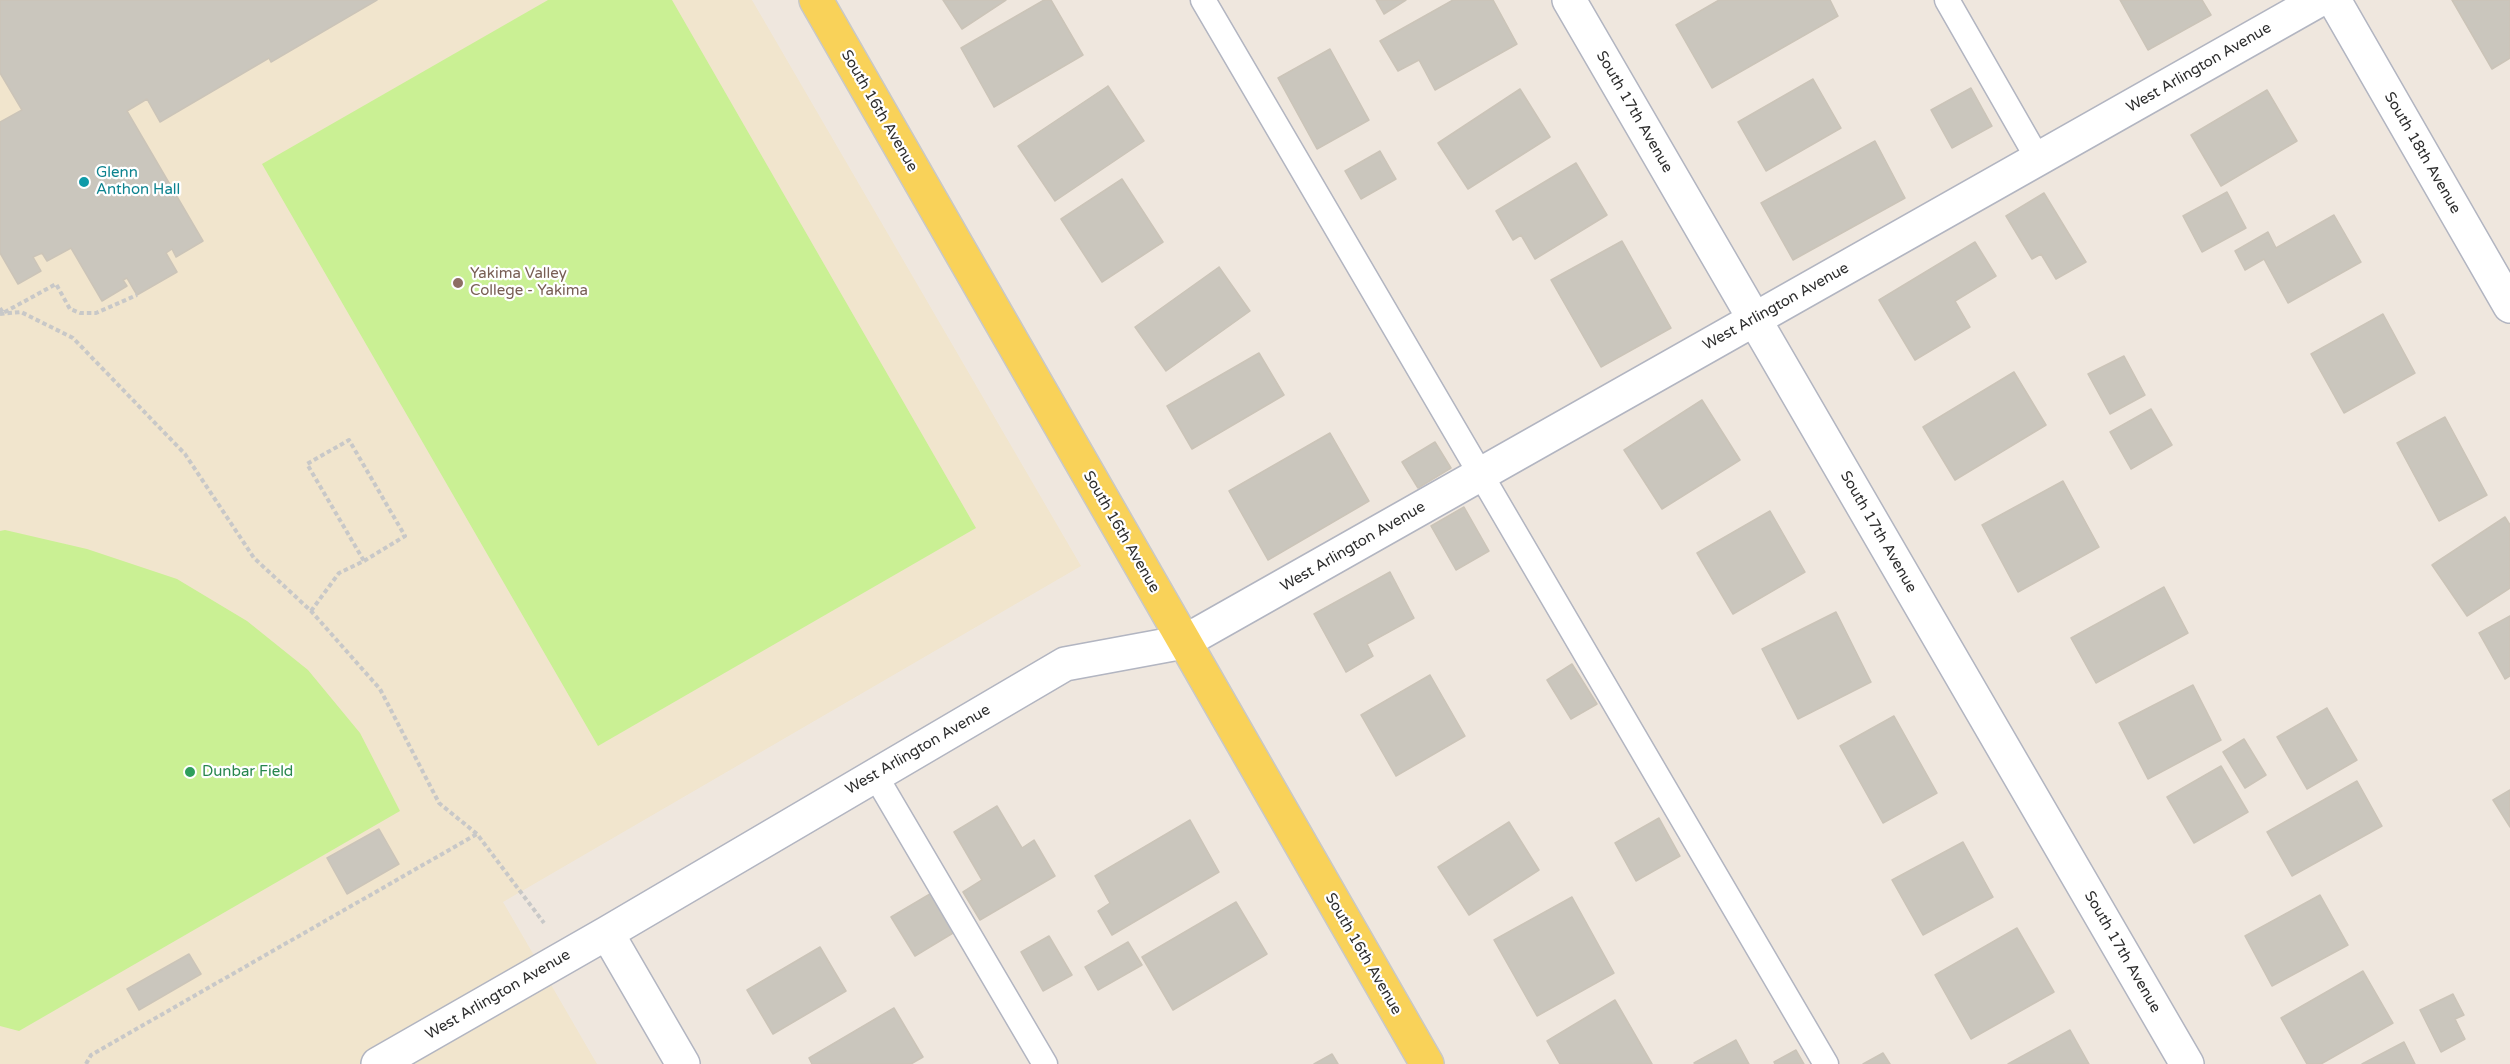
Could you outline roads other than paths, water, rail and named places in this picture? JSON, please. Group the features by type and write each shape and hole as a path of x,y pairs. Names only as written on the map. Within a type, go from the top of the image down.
{"main road":[{"name":"South 16th Avenue","path":"816,0 1427,1064"}],"street":[{"name":"South 17th Avenue","path":"1569,0 2187,1064"},
{"name":"West Arlington Avenue","path":"378,1064 607,933 1065,664 1184,642 2319,0"},
{"name":"South 18th Avenue","path":"2334,0 2510,306"},
{"path":"607,933 683,1064"}],"lane":[{"path":"1203,0 1826,1064"},
{"path":"1947,0 2038,159"},
{"path":"875,775 1045,1064"}],"place":[{"name":"Glenn Anthon Hall","path":"84,182"},
{"name":"Yakima Valley College - Yakima","path":"458,283"},
{"name":"Dunbar Field","path":"190,772"}]}
